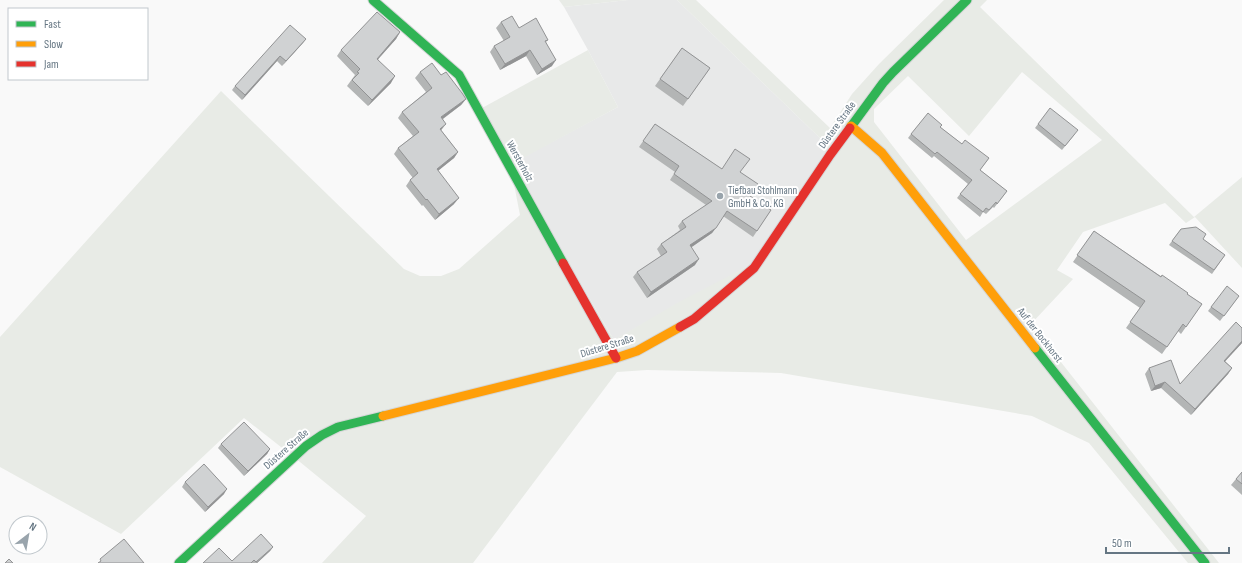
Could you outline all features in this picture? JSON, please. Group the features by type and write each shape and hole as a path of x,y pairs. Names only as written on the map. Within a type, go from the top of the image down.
{"street":[{"name":"Wersterholz","path":"373,0 459,75 616,358"},
{"name":"Düstere Straße","path":"179,563 306,446 322,435 338,427 616,358 637,351 694,319 754,268 830,155 883,83 967,0"},
{"name":"Auf der Bockhorst","path":"851,126 882,153 1204,563"}],"shaded area":[{"path":"559,0 628,0 564,7"},
{"path":"628,0 677,0 823,141 828,152 752,264 614,340 510,164 618,107 564,7"},
{"path":"677,0 696,0 830,128 852,94 879,64 944,0 987,0 980,7 1194,217 1242,177 1242,268 1195,217 1186,223 1165,203 1083,232 1057,270 1073,279 1031,324 1219,563 1188,563 1089,443 1032,416 781,373 647,370 617,372 473,563 322,563 366,516 244,418 121,534 0,467 0,337 221,91 404,269 420,276 441,276 459,269 520,215 510,165 614,340 679,302 752,264 828,152 823,141","holes":["1022,72 1102,140 966,240 874,122 874,109 908,76 969,136"]},
{"path":"588,50 618,107 510,165 482,108"}],"building":[{"path":"377,12 400,32 377,59 395,76 372,100 352,80 359,73 357,72 360,69 341,50"},
{"path":"512,16 519,28 536,18 548,40 545,41 556,60 542,69 530,50 505,64 494,46 510,37 501,22"},
{"path":"290,25 306,39 286,61 280,56 245,95 235,86"},
{"path":"682,48 710,68 688,99 660,79"},
{"path":"432,63 441,75 446,72 466,99 441,117 446,124 440,129 458,152 437,169 459,198 439,214 410,180 418,173 398,148 419,132 402,112 432,88 420,72"},
{"path":"1050,108 1078,130 1065,146 1038,124"},
{"path":"928,113 942,125 940,127 962,144 965,140 989,158 980,170 1007,191 997,204 996,202 989,210 986,208 983,212 960,194 972,180 937,152 935,154 911,134"},
{"path":"655,124 722,169 735,149 750,159 740,172 758,184 750,196 771,210 757,231 727,211 716,228 690,245 699,259 651,292 637,272 667,252 661,244 686,227 682,221 712,201 674,174 679,166 643,141"},
{"path":"1196,227 1206,234 1203,239 1225,255 1214,270 1172,241 1181,229"},
{"path":"1094,231 1161,277 1162,275 1202,304 1186,327 1183,324 1167,347 1130,322 1145,301 1077,255"},
{"path":"1227,286 1239,296 1224,316 1211,307"},
{"path":"1236,322 1242,328 1242,341 1224,361 1232,368 1195,409 1165,382 1155,386 1149,368 1171,360 1180,384"},
{"path":"244,422 270,449 248,471 221,444"},
{"path":"204,464 227,489 208,507 185,482"},
{"path":"1242,472 1242,484 1236,479"},
{"path":"261,534 273,547 256,562 254,560 251,563 203,563 219,548 232,561"},
{"path":"124,539 144,563 98,563 101,561 100,559"},
{"path":"9,559 13,563 5,563"}],"traffic: fast":[{"path":"373,0 459,75 563,263"},
{"path":"850,128 883,83 893,72 967,0"},
{"path":"1035,348 1205,563"},
{"path":"179,563 306,446 322,435 338,427 383,416"}],"traffic: slow":[{"path":"851,126 882,153 1035,348"},
{"path":"383,416 616,358 637,351 680,327"}],"traffic: jam":[{"path":"680,327 694,319 754,268 830,155 850,128"},
{"path":"563,263 616,358"}],"place":[{"name":"Tiefbau Stohlmann GmbH & Co. KG","path":"720,196"}]}
